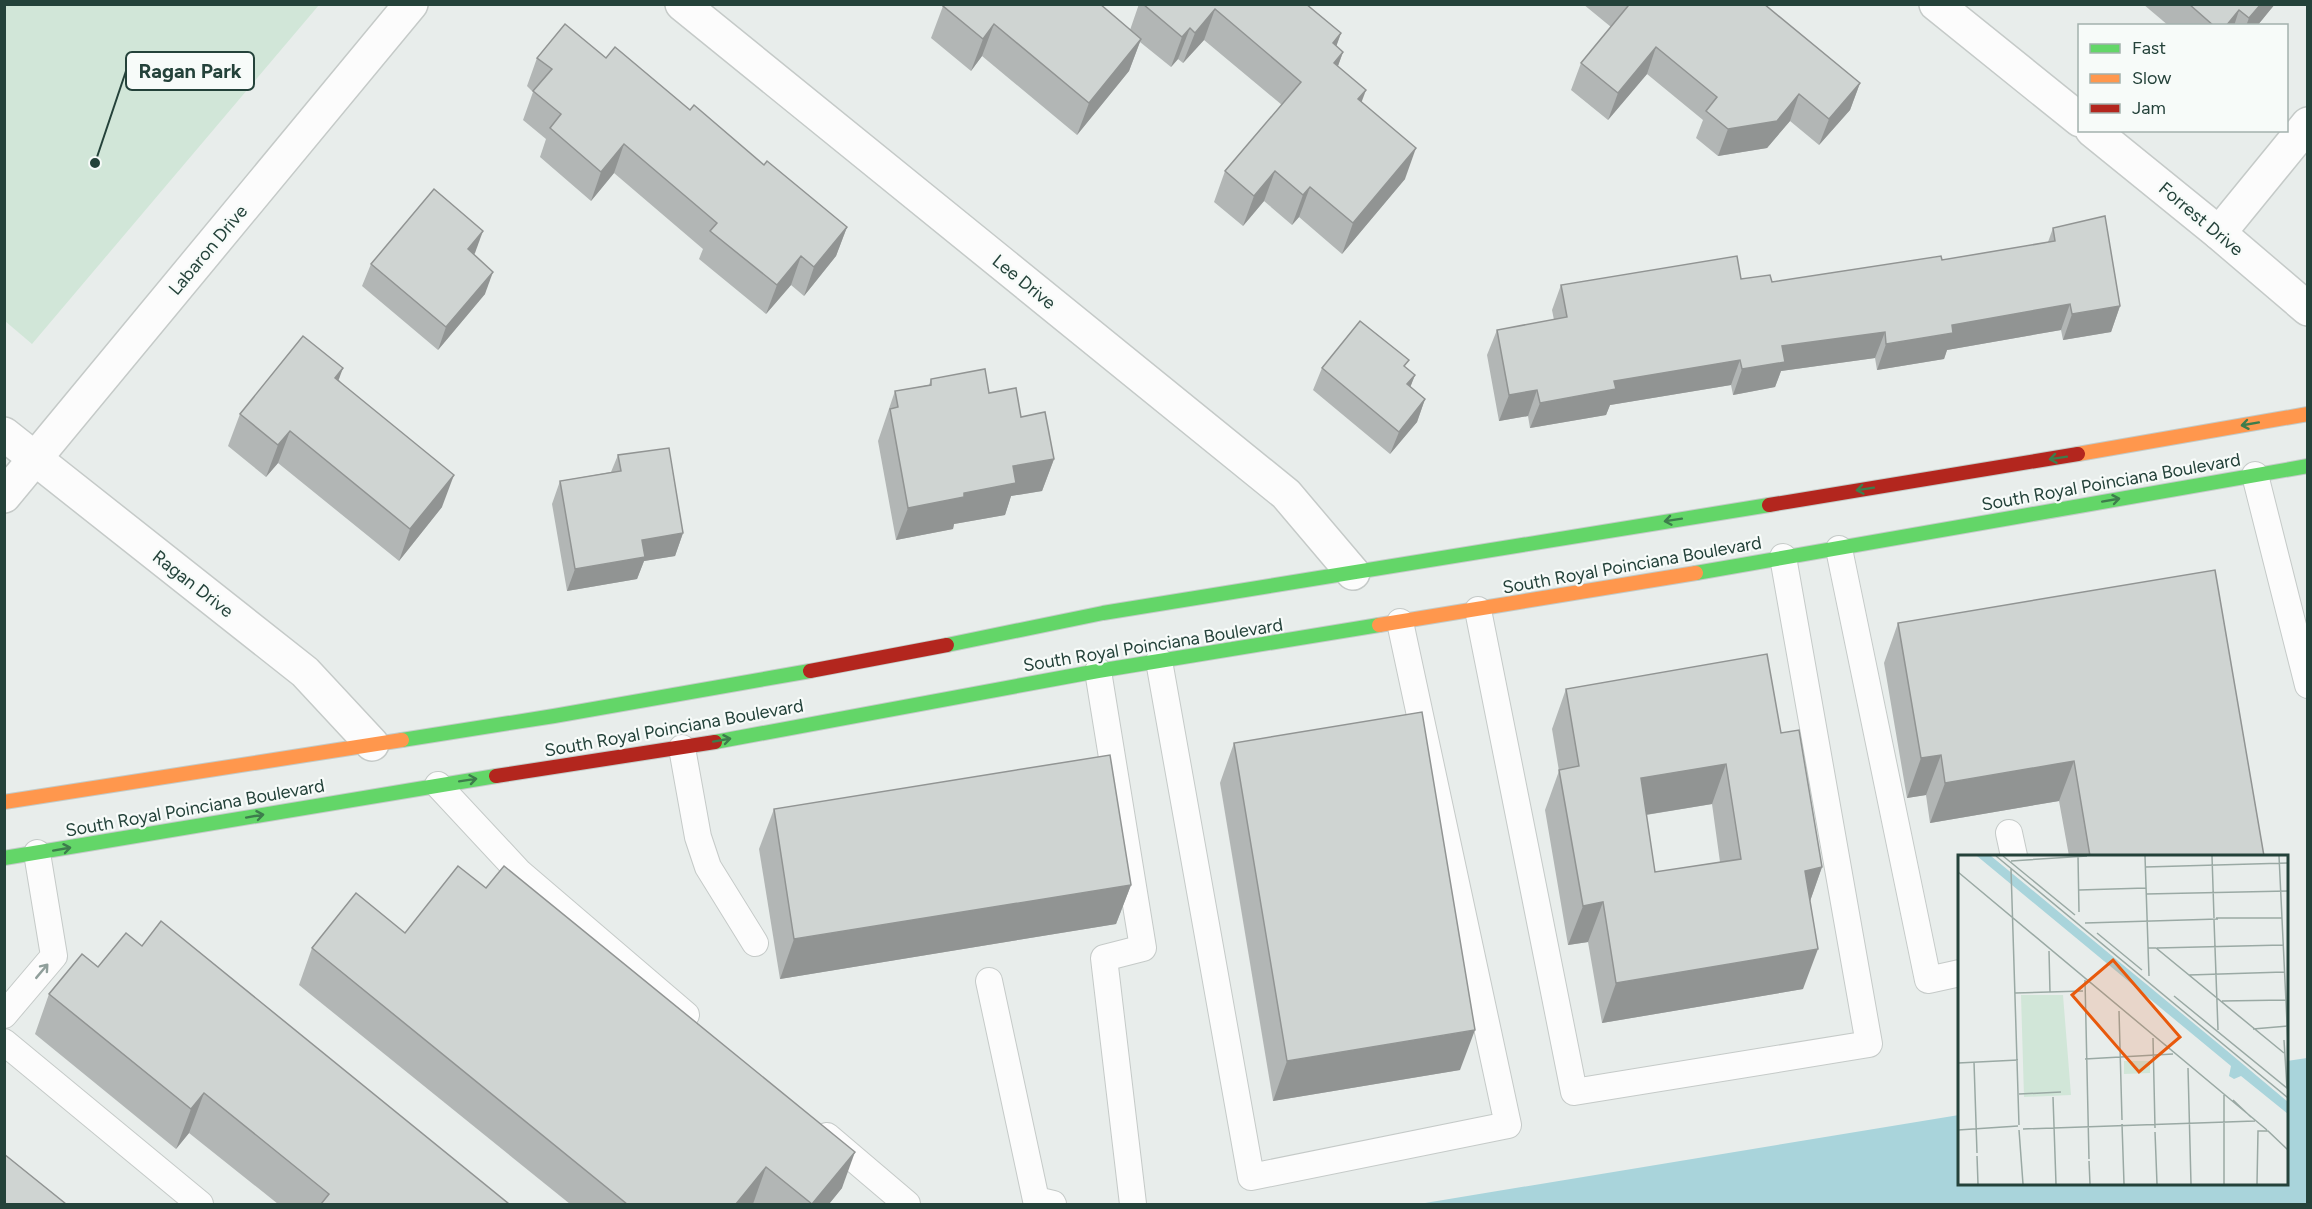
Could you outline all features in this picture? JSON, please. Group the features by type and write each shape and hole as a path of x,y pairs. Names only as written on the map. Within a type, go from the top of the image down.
{"street":[{"name":"Labaron Drive","path":"4,496 411,4"},
{"name":"Lee Drive","path":"682,4 1286,494 1353,573"},
{"path":"1936,4 2078,119"},
{"path":"2219,233 2307,124"},
{"name":"Forrest Drive","path":"2094,132 2219,233 2307,309"},
{"name":"South Royal Poinciana Boulevard","path":"4,802 554,717 836,667 1103,613 2140,444 2307,414"},
{"name":"Ragan Drive","path":"4,434 304,672 372,744"},
{"name":"South Royal Poinciana Boulevard","path":"4,858 438,785 681,748 1098,671 1839,549 2307,466"}],"lane":[{"path":"2255,475 2307,685"},
{"path":"1839,549 1928,980 1958,973"},
{"path":"1478,610 1574,1092 1869,1044 1783,558"},
{"path":"1159,661 1251,1177 1508,1125 1400,622"},
{"path":"1098,671 1143,948 1104,958 1133,1204"},
{"path":"681,748 698,837 708,867 755,943"},
{"path":"438,785 520,873 700,1027"},
{"path":"4,1016 54,956 37,853"},
{"path":"989,981 1036,1200 1053,1204"},
{"path":"4,1042 200,1204"},
{"path":"808,1120 907,1204"}],"green space":[{"path":"5,4 319,5 32,344 5,321"}],"water":[{"path":"2307,1058 2307,1204 1419,1204 1958,1115 1958,1185 2288,1185 2288,1061"}],"building":[{"path":"944,4 1100,4 1141,39 1089,103 994,24 983,39 943,6"},
{"path":"1143,4 1306,4 1341,33 1333,43 1343,52 1334,63 1366,90 1358,99 1416,148 1353,223 1310,187 1303,195 1275,171 1254,196 1225,171 1301,82 1215,9 1195,33 1190,28 1182,37"},
{"path":"1626,4 1764,4 1860,83 1829,119 1799,94 1777,121 1728,129 1706,111 1717,97 1656,47 1618,93 1581,63 1628,6"},
{"path":"2189,4 2261,4 2249,18 2239,10 2228,24 2212,24"},
{"path":"565,24 606,58 615,47 690,110 694,105 764,165 767,161 847,227 814,267 801,256 777,285 710,231 717,223 624,144 601,172 550,128 561,114 533,91 552,69 537,58"},
{"path":"434,189 483,231 468,249 493,272 446,327 371,264"},
{"path":"2105,216 2120,306 2072,314 2070,304 1952,325 1953,333 1886,344 1885,332 1782,346 1785,362 1742,369 1740,360 1614,381 1616,389 1540,403 1537,390 1509,395 1497,330 1567,317 1561,285 1737,256 1741,279 1770,275 1772,282 1941,256 1942,260 2055,241 2053,228"},
{"path":"1360,321 1409,360 1404,366 1415,375 1407,384 1425,399 1399,432 1322,368"},
{"path":"303,336 343,368 335,378 454,475 410,529 290,431 278,445 240,414"},
{"path":"985,369 989,393 1016,388 1021,417 1045,412 1054,459 1013,466 1016,483 964,493 964,497 908,508 890,409 898,407 895,391 931,385 931,379"},
{"path":"669,448 683,533 642,540 645,557 575,569 560,481 621,471 618,455"},
{"path":"2215,570 2264,855 2090,855 2074,761 1945,783 1941,755 1921,758 1898,623"},
{"path":"1767,654 1781,733 1799,730 1822,867 1805,871 1818,949 1616,983 1603,902 1583,906 1559,770 1579,766 1566,689","holes":["1726,764 1741,859 1655,872 1641,778"]},
{"path":"1422,712 1475,1030 1287,1061 1234,743"},
{"path":"1110,755 1131,885 794,939 774,809"},
{"path":"458,866 486,888 504,866 855,1152 812,1204 766,1167 736,1204 627,1204 312,948 356,893 405,933"},
{"path":"161,921 509,1204 321,1204 329,1194 204,1093 191,1109 49,994 82,954 98,967 126,933 142,946"},
{"path":"4,1154 66,1204 4,1204"}],"traffic: fast":[{"path":"1696,573 2308,466"},
{"path":"947,645 1103,613 1769,505"},
{"path":"715,742 1098,671 1379,625"},
{"path":"402,740 810,671"},
{"path":"4,858 496,776"}],"traffic: slow":[{"path":"2078,454 2308,414"},
{"path":"1379,625 1696,573"},
{"path":"4,802 402,740"}],"traffic: jam":[{"path":"1769,505 2078,454"},
{"path":"810,671 947,645"},
{"path":"496,776 715,742"}],"place":[{"name":"Ragan Park","path":"95,163"}]}
